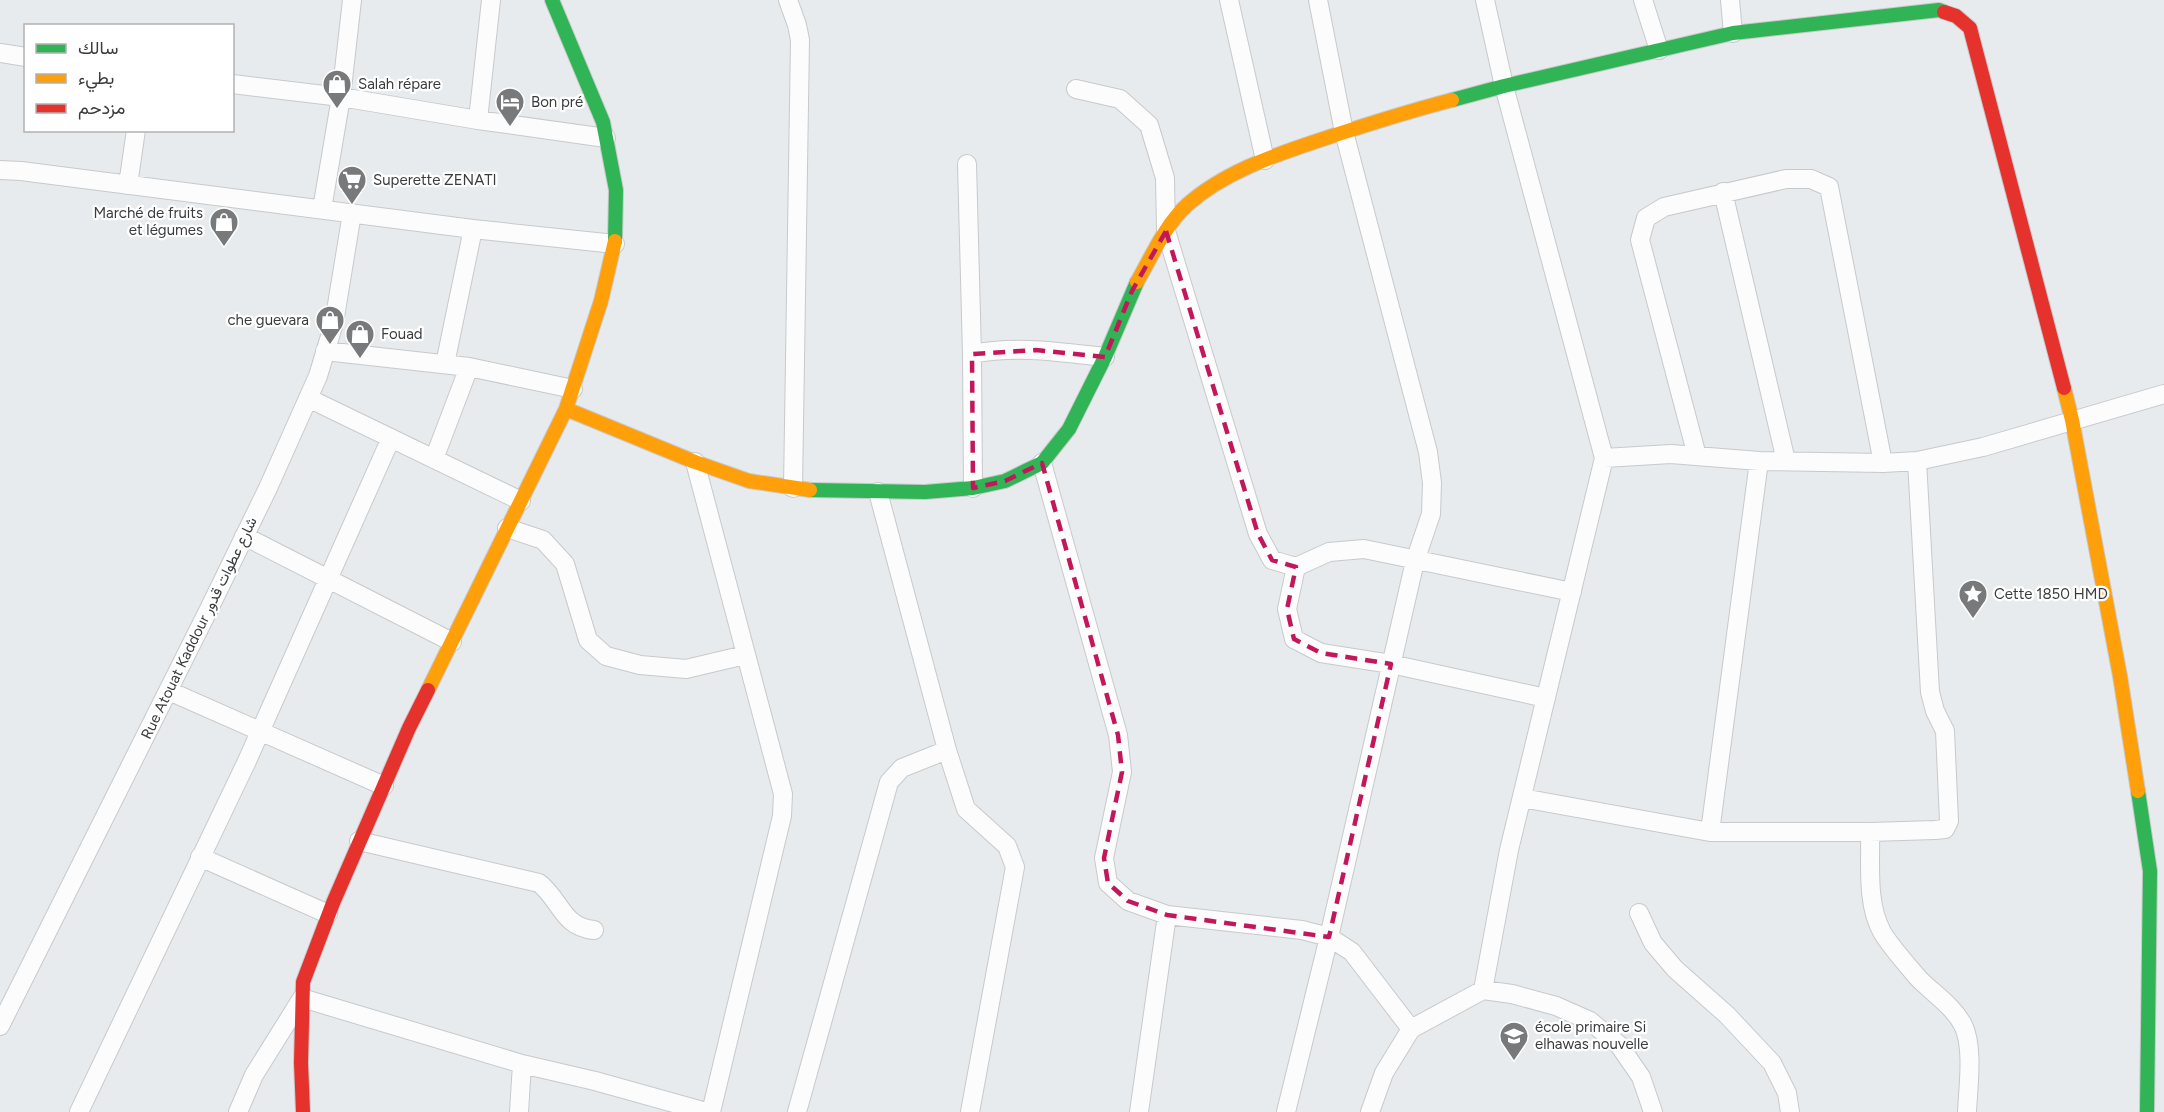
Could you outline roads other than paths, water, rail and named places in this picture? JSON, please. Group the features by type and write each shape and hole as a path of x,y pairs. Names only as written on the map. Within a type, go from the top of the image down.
{"street":[{"path":"322,209 341,97 352,0"},
{"path":"478,120 491,0"},
{"path":"303,1112 301,1063 303,982 328,914 409,728 567,409 601,301 615,244 616,190 603,122 552,0"},
{"path":"788,0 800,40 793,488"},
{"path":"1229,0 1265,160"},
{"path":"1286,1112 1329,937 1415,561 1431,514 1432,483 1428,453 1344,132 1318,0"},
{"path":"1483,990 1509,850 1604,458 1504,86 1485,0"},
{"path":"1643,0 1659,50"},
{"path":"1730,0 1733,33"},
{"path":"567,409 695,462 749,481 820,492 878,492 973,488 1005,481 1042,463 1069,429 1105,357 1132,291 1166,231 1186,206 1227,177 1287,151 1378,120 1504,86 1733,33 1939,10 1956,16 1970,28 2072,420 2120,676 2150,871 2147,1112"},
{"path":"0,53 24,57"},
{"path":"234,84 341,97 606,138"},
{"path":"1076,89 1120,99 1149,125 1165,178 1166,231 1258,534 1272,560 1296,567 1329,552 1364,549 1572,592"},
{"path":"128,185 136,132"},
{"path":"967,164 973,488"},
{"path":"0,170 473,229 615,244"},
{"path":"1697,456 1640,240 1646,218 1664,207 1723,192 1786,179 1811,179 1829,187 1883,463"},
{"path":"1723,192 1786,461"},
{"name":"Rue Atouat Kaddour شارع عطوات قدور","path":"0,1026 169,691 318,376 334,323 352,213"},
{"path":"445,364 473,229"},
{"path":"972,354 998,349 1036,350 1105,357"},
{"path":"325,351 469,367 573,388"},
{"path":"434,459 469,367"},
{"path":"1604,458 1671,454 1759,461 1883,463 1917,461 1983,447 2164,394"},
{"path":"308,398 521,501"},
{"path":"79,1112 260,730 392,438"},
{"path":"1710,832 1759,461"},
{"path":"1522,798 1710,832 1870,832 1945,829 1949,821 1944,731 1930,692 1917,461"},
{"path":"695,462 783,794 782,816 711,1112"},
{"path":"1042,463 1118,735 1122,772 1104,858 1108,883 1128,901 1167,915 1302,930 1329,937 1352,952 1411,1029"},
{"path":"878,492 947,750 966,808 1007,846 1015,867 970,1112"},
{"path":"507,528 543,540 565,564 588,640 606,656 640,665 686,669 745,656"},
{"path":"244,536 452,642"},
{"path":"1296,567 1287,609 1294,639 1321,653 1391,664 1546,698"},
{"path":"169,691 384,786"},
{"path":"797,1112 888,782 902,768 947,750"},
{"path":"1870,832 1871,887 1874,911 1882,932 1919,978 1951,1008 1964,1026 1968,1046 1967,1112"},
{"path":"359,842 539,883 550,891 572,923 594,930"},
{"path":"201,857 328,914"},
{"path":"1639,913 1653,943 1675,969 1726,1015 1772,1063 1787,1093 1790,1112"},
{"path":"1139,1112 1167,915"},
{"path":"1370,1112 1384,1073 1411,1029 1483,990 1512,994 1556,1006 1590,1021 1619,1045 1625,1053 1641,1077 1653,1112"},
{"path":"303,998 522,1064 595,1081 706,1112"},
{"path":"237,1112 254,1075 303,998"},
{"path":"519,1112 522,1064"}],"place":[{"name":"Salah répare","path":"337,110"},
{"name":"Bon pré","path":"510,128"},
{"name":"Superette ZENATI","path":"352,206"},
{"name":"Marché de fruits et légumes","path":"224,248"},
{"name":"che guevara","path":"330,346"},
{"name":"Fouad","path":"360,360"},
{"name":"Cette 1850 HMD","path":"1973,620"},
{"name":"école primaire Si elhawas nouvelle","path":"1514,1062"}]}
